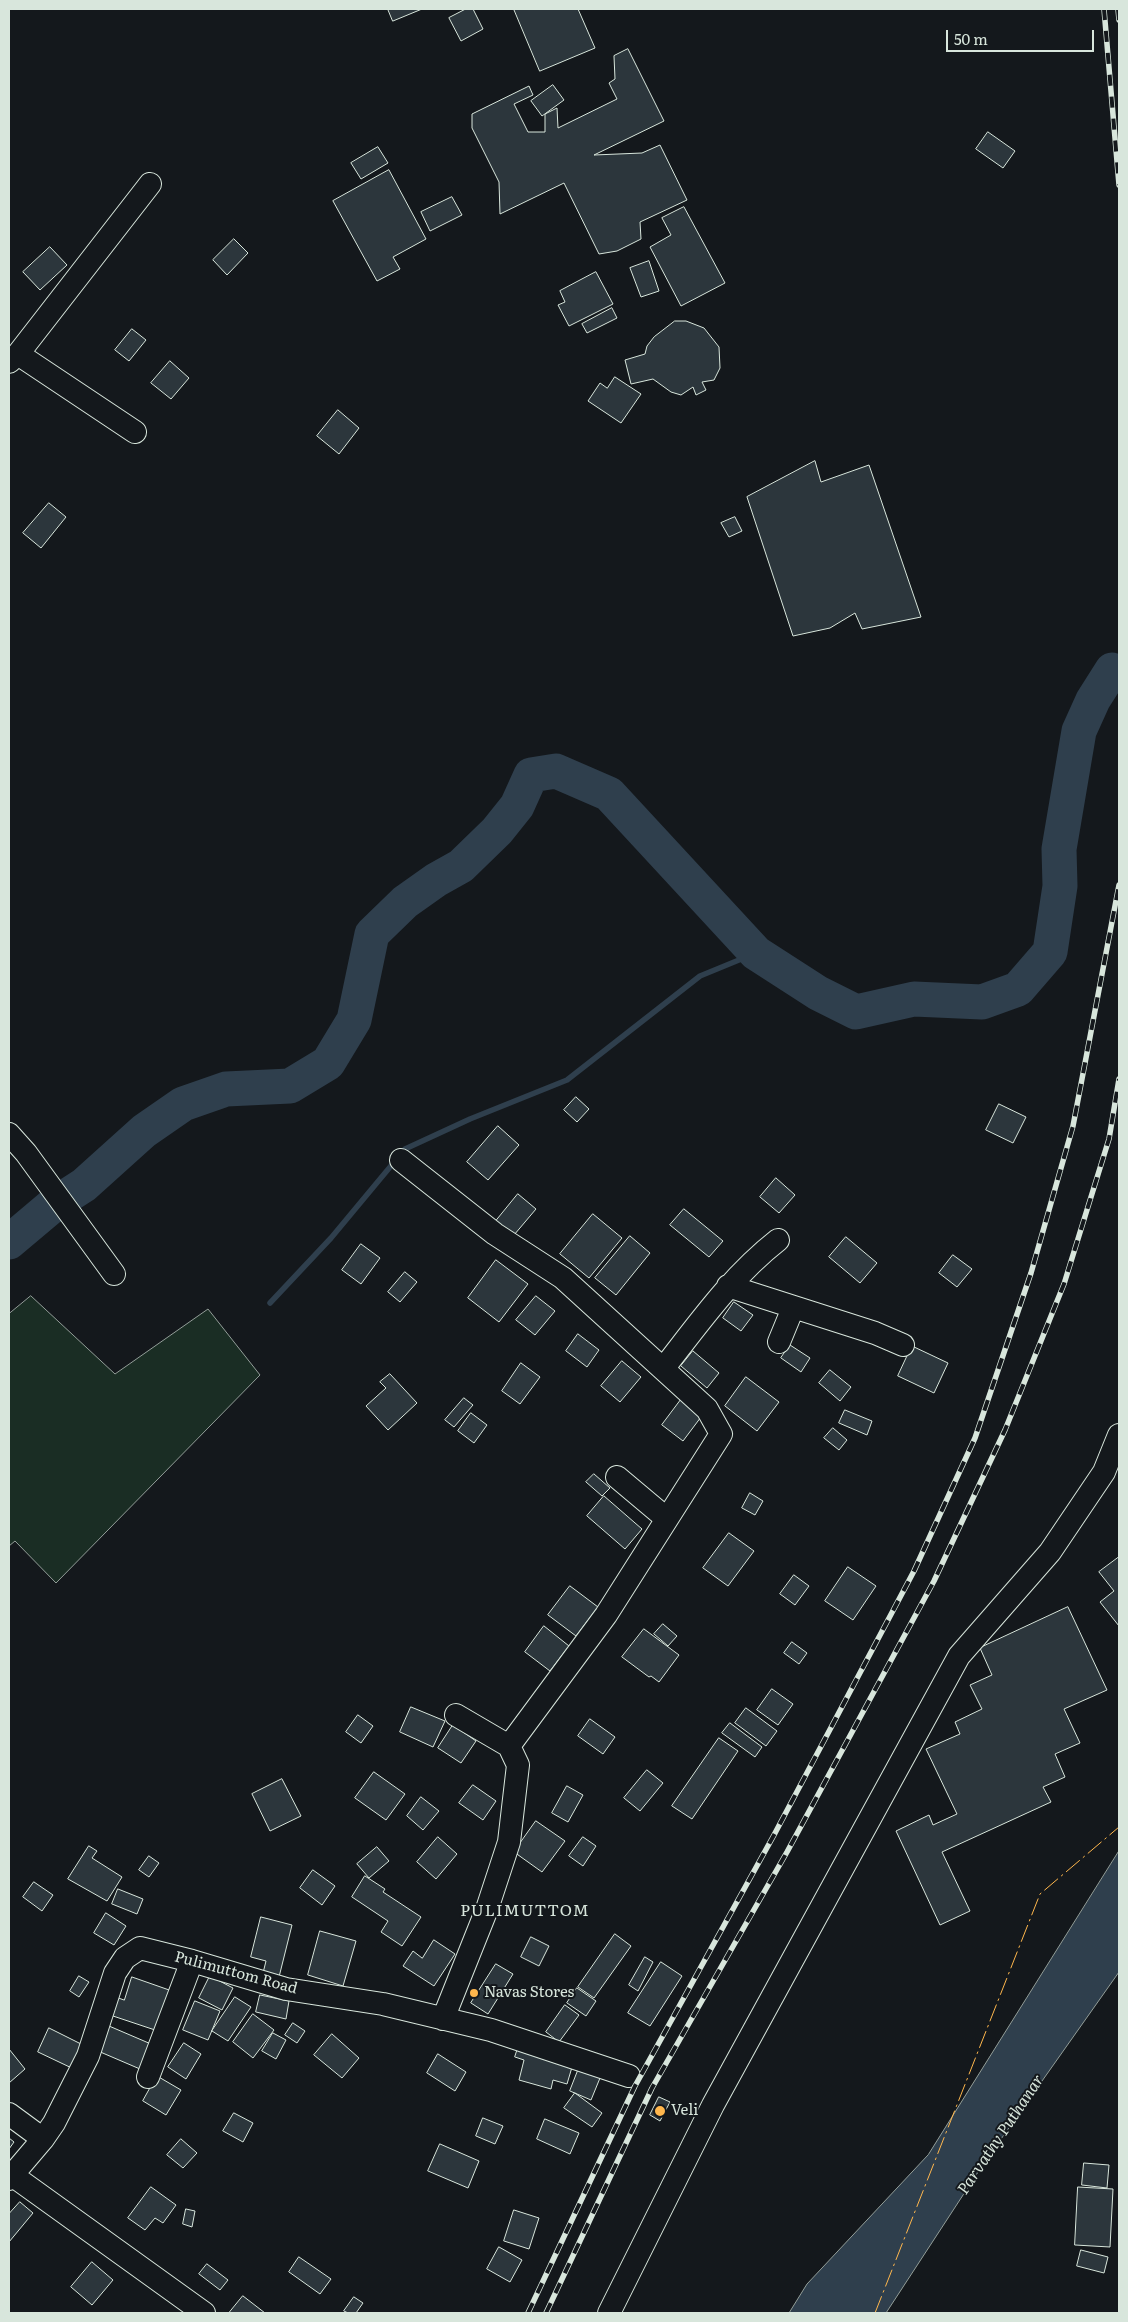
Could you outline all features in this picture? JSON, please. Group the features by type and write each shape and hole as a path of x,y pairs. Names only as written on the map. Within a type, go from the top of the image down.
{"street":[{"path":"136,432 13,358 150,184"},
{"path":"9,1134 26,1153 114,1274"},
{"path":"401,1160 495,1234 563,1278 707,1409 721,1434 606,1615 510,1746"},
{"path":"663,1369 728,1286 778,1240"},
{"path":"728,1286 793,1308 875,1332 903,1345"},
{"path":"779,1342 793,1308"},
{"path":"609,2313 714,2104 959,1656 1050,1552 1104,1472 1119,1435"},
{"path":"617,1477 667,1519"},
{"path":"443,2019 487,1908 509,1842 518,1765 510,1746 456,1715"},
{"name":"Pulimuttom Road","path":"10,2177 43,2139 54,2123 88,2056 115,1973 125,1958 140,1948 192,1961 286,1989 383,2004 491,2030 629,2076"},
{"path":"148,2076 192,1961"},
{"path":"9,2114 43,2139"},
{"path":"10,2177 204,2313"}],"green space":[{"path":"31,1296 115,1374 208,1309 260,1375 56,1583 15,1541 9,1546 9,1314"}],"water":[{"name":"Parvathy Puthanar","path":"1119,1851 1119,1972 982,2166 886,2313 789,2313 807,2284 928,2155"}],"building":[{"path":"388,9 422,9 393,21"},
{"path":"466,9 473,9 483,29 461,41 449,18"},
{"path":"514,9 578,9 595,48 540,71"},
{"path":"628,49 664,121 594,155 642,153 660,145 687,200 640,222 641,239 617,251 599,254 564,183 500,214 499,182 472,128 472,114 529,86 533,95 514,104 528,132 545,132 545,114 557,108 558,128 617,99 609,83 615,79 614,56"},
{"path":"553,85 564,100 542,116 531,101"},
{"path":"988,132 1015,151 1003,168 976,149"},
{"path":"378,147 388,163 361,179 351,163"},
{"path":"389,170 426,239 393,257 400,269 377,281 333,201"},
{"path":"452,197 462,215 430,231 421,212"},
{"path":"684,207 725,283 681,306 650,247 671,235 662,218"},
{"path":"234,239 248,253 227,275 213,260"},
{"path":"50,247 67,265 40,290 23,272"},
{"path":"649,261 659,291 641,297 630,268"},
{"path":"596,272 613,304 569,326 558,305 565,302 560,291"},
{"path":"612,308 617,318 587,333 582,324"},
{"path":"675,321 686,321 704,328 719,347 720,368 714,380 702,382 706,390 696,395 693,387 681,395 671,392 653,379 631,384 625,360 645,354 647,346 654,337"},
{"path":"132,329 146,340 129,361 115,350"},
{"path":"170,361 189,378 171,399 151,383"},
{"path":"615,377 641,394 621,423 588,401 600,383 607,388"},
{"path":"338,410 359,428 339,454 317,436"},
{"path":"815,461 821,482 869,465 921,617 862,629 855,613 830,628 793,636 747,497"},
{"path":"49,503 66,517 41,548 23,533"},
{"path":"735,517 742,531 729,537 721,523"},
{"path":"576,1097 589,1109 577,1122 564,1110"},
{"path":"999,1104 1026,1117 1013,1143 986,1130"},
{"path":"498,1126 519,1145 488,1180 467,1162"},
{"path":"776,1178 795,1195 779,1213 760,1197"},
{"path":"518,1194 536,1209 514,1235 496,1221"},
{"path":"684,1209 723,1241 709,1257 670,1225"},
{"path":"593,1214 622,1238 589,1278 560,1254"},
{"path":"630,1236 650,1253 616,1295 595,1278"},
{"path":"846,1237 877,1263 860,1283 829,1257"},
{"path":"361,1244 380,1258 361,1284 342,1270"},
{"path":"953,1255 972,1269 957,1287 939,1273"},
{"path":"496,1260 528,1284 499,1322 468,1298"},
{"path":"405,1272 417,1282 400,1302 388,1292"},
{"path":"536,1296 555,1311 535,1335 516,1320"},
{"path":"734,1302 753,1315 741,1331 723,1318"},
{"path":"578,1334 599,1350 587,1367 566,1351"},
{"path":"790,1345 810,1358 801,1372 781,1358"},
{"path":"912,1346 948,1363 934,1393 898,1376"},
{"path":"693,1351 719,1373 707,1388 681,1366"},
{"path":"622,1361 641,1377 620,1402 601,1386"},
{"path":"521,1363 540,1377 520,1404 502,1391"},
{"path":"830,1370 851,1387 840,1401 819,1383"},
{"path":"390,1374 417,1403 388,1430 366,1406 386,1388 380,1382"},
{"path":"746,1377 779,1402 757,1431 725,1406"},
{"path":"683,1397 704,1413 683,1441 662,1425"},
{"path":"464,1398 473,1405 454,1427 445,1420"},
{"path":"845,1410 872,1421 867,1435 839,1423"},
{"path":"471,1413 487,1425 474,1443 458,1431"},
{"path":"833,1428 847,1440 839,1450 824,1438"},
{"path":"594,1474 610,1488 602,1496 586,1482"},
{"path":"750,1493 763,1501 755,1515 742,1508"},
{"path":"604,1496 642,1529 625,1549 587,1516"},
{"path":"729,1533 754,1551 728,1586 703,1568"},
{"path":"1119,1557 1119,1626 1100,1602 1114,1591 1099,1572"},
{"path":"848,1567 876,1586 853,1620 825,1601"},
{"path":"794,1575 809,1586 795,1605 780,1594"},
{"path":"570,1586 598,1607 576,1636 548,1615"},
{"path":"1068,1607 1107,1690 1064,1709 1080,1743 1055,1754 1065,1777 1043,1787 1051,1802 942,1852 970,1911 940,1925 896,1831 929,1815 933,1825 957,1814 926,1749 960,1734 955,1722 982,1709 970,1685 992,1675 980,1648"},
{"path":"663,1624 677,1636 668,1646 654,1634"},
{"path":"544,1626 569,1646 550,1671 525,1652"},
{"path":"644,1629 679,1655 659,1682 622,1657"},
{"path":"792,1642 807,1653 799,1664 784,1653"},
{"path":"772,1689 793,1704 778,1725 757,1710"},
{"path":"411,1707 445,1721 433,1747 400,1732"},
{"path":"746,1708 777,1731 766,1746 735,1723"},
{"path":"358,1715 373,1726 361,1743 346,1732"},
{"path":"590,1719 615,1737 603,1754 578,1736"},
{"path":"730,1723 762,1747 755,1757 722,1733"},
{"path":"453,1725 476,1741 461,1763 438,1748"},
{"path":"719,1738 738,1751 692,1819 672,1806"},
{"path":"647,1770 663,1783 640,1811 624,1798"},
{"path":"374,1772 405,1794 386,1820 355,1798"},
{"path":"282,1779 301,1816 270,1831 252,1794"},
{"path":"473,1785 496,1801 483,1820 459,1803"},
{"path":"567,1786 583,1795 568,1822 552,1813"},
{"path":"421,1797 439,1811 423,1830 407,1816"},
{"path":"536,1821 565,1841 542,1872 514,1852"},
{"path":"438,1837 457,1854 436,1879 417,1862"},
{"path":"583,1837 596,1846 583,1866 569,1856"},
{"path":"89,1846 97,1851 92,1858 122,1877 107,1901 68,1879"},
{"path":"377,1847 389,1861 369,1878 357,1864"},
{"path":"149,1856 159,1863 149,1877 139,1870"},
{"path":"313,1870 335,1886 322,1905 300,1888"},
{"path":"365,1876 385,1889 383,1892 421,1917 402,1946 381,1932 388,1921 352,1897"},
{"path":"34,1882 53,1895 42,1911 23,1897"},
{"path":"118,1889 143,1899 137,1914 112,1904"},
{"path":"106,1913 126,1926 114,1945 94,1933"},
{"path":"261,1917 292,1925 279,1977 263,1973 266,1961 251,1957"},
{"path":"320,1931 356,1941 343,1986 308,1975"},
{"path":"615,1934 631,1946 594,1998 578,1987"},
{"path":"531,1937 549,1946 539,1966 521,1957"},
{"path":"434,1940 455,1954 434,1986 403,1966 413,1951 422,1958"},
{"path":"645,1957 653,1962 638,1991 629,1985"},
{"path":"661,1962 682,1976 650,2026 628,2013"},
{"path":"496,1964 513,1974 488,2014 471,2003"},
{"path":"79,1976 89,1982 79,1997 70,1991"},
{"path":"210,1976 233,1988 222,2010 199,1998"},
{"path":"132,1977 172,1991 158,2031 107,2014 113,1996 124,2000"},
{"path":"577,1988 596,2001 586,2016 567,2003"},
{"path":"260,1995 289,2001 286,2019 256,2012"},
{"path":"235,1997 251,2007 228,2041 212,2031"},
{"path":"195,2001 220,2011 208,2040 183,2030"},
{"path":"565,2005 579,2015 559,2042 546,2032"},
{"path":"253,2014 274,2030 253,2058 233,2042"},
{"path":"293,2023 305,2031 297,2043 285,2035"},
{"path":"109,2026 151,2044 140,2069 98,2051"},
{"path":"49,2028 89,2048 78,2071 38,2052"},
{"path":"273,2033 286,2040 276,2059 262,2051"},
{"path":"332,2034 359,2058 342,2078 314,2055"},
{"path":"520,2042 575,2057 567,2084 553,2080 551,2089 519,2080 524,2060 515,2057"},
{"path":"184,2043 201,2054 186,2079 168,2067"},
{"path":"9,2049 25,2069 9,2083"},
{"path":"438,2054 466,2072 455,2091 427,2073"},
{"path":"579,2068 600,2078 591,2100 570,2091"},
{"path":"157,2076 181,2090 166,2115 143,2101"},
{"path":"575,2093 602,2113 592,2127 564,2108"},
{"path":"659,2097 670,2102 660,2121 650,2115"},
{"path":"234,2113 253,2123 243,2142 223,2131"},
{"path":"483,2118 503,2126 495,2144 476,2136"},
{"path":"545,2119 579,2133 570,2154 537,2139"},
{"path":"9,2138 14,2142 9,2149"},
{"path":"181,2139 197,2153 183,2168 167,2155"},
{"path":"440,2144 479,2161 468,2188 428,2171"},
{"path":"1084,2163 1109,2165 1107,2188 1082,2185"},
{"path":"151,2187 176,2205 163,2223 155,2218 145,2230 128,2218"},
{"path":"1078,2187 1113,2189 1110,2247 1075,2245"},
{"path":"20,2202 33,2213 9,2242 9,2214"},
{"path":"186,2209 195,2211 192,2227 183,2224"},
{"path":"514,2210 539,2218 529,2249 504,2241"},
{"path":"499,2247 522,2260 510,2282 487,2269"},
{"path":"1081,2250 1108,2257 1104,2273 1077,2266"},
{"path":"299,2257 331,2279 320,2294 289,2272"},
{"path":"92,2262 113,2280 92,2305 71,2287"},
{"path":"207,2264 228,2280 220,2290 199,2274"},
{"path":"243,2296 265,2313 229,2313"},
{"path":"354,2297 363,2303 356,2313 344,2311"}],"waterway":[{"path":"1112,670 1117,668"},
{"path":"9,1242 53,1205 84,1185 144,1131 183,1104 226,1089 290,1086 328,1063 354,1020 372,934 405,902 436,880 461,866 497,831 517,806 531,775 556,771 609,794 756,953 818,993 856,1012 914,999 982,1002 1018,989 1050,952 1060,886 1059,849 1079,731 1093,700 1112,670"},
{"path":"270,1303 331,1238 405,1149 470,1119 567,1080 700,976 756,953 741,941"}],"railway":[{"path":"1104,9 1119,185"},
{"path":"1118,9 1119,20"},
{"path":"528,2313 635,2086 774,1835 914,1571 975,1438 1031,1273 1073,1126 1119,885"},
{"path":"546,2313 652,2088 787,1852 934,1581 1005,1430 1064,1284 1109,1139 1119,1079"}],"power":[{"path":"875,2313 1040,1894 1119,1827"}],"place":[{"name":"Navas Stores","path":"474,1993"},
{"name":"Veli","path":"660,2111"}],"district":[{"name":"PULIMUTTOM","path":"525,1911"}]}
